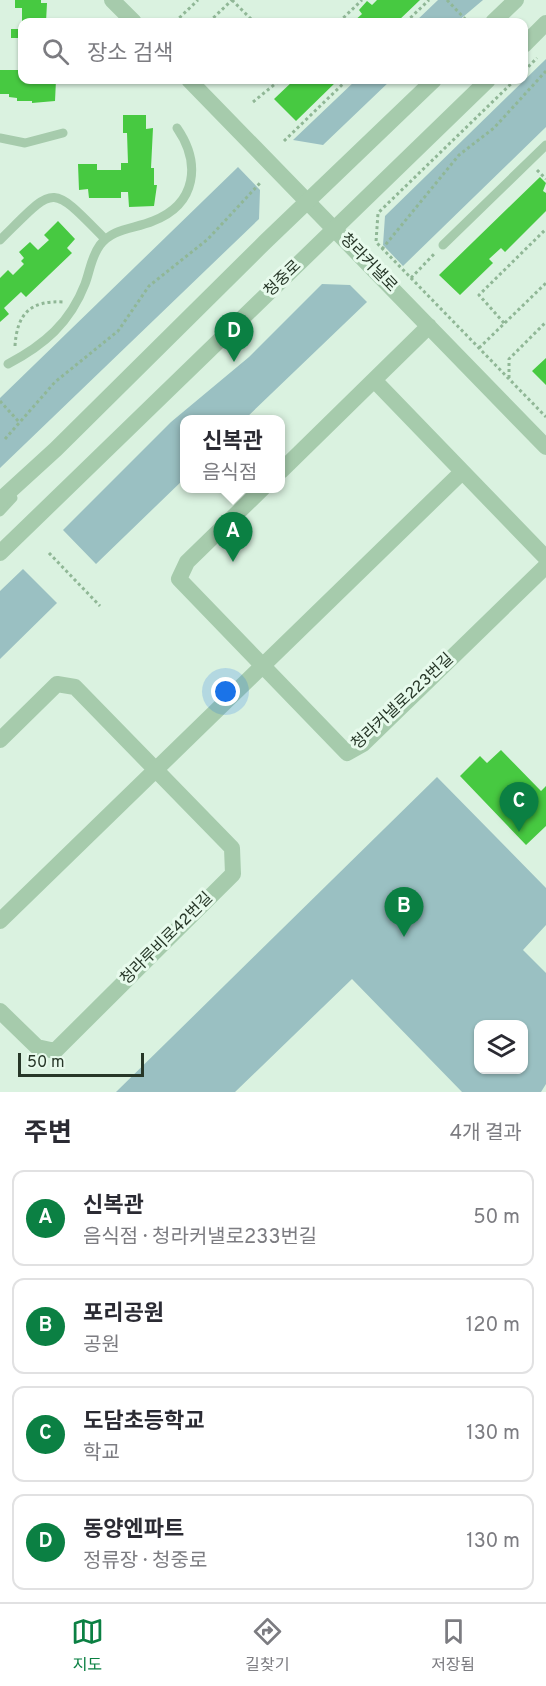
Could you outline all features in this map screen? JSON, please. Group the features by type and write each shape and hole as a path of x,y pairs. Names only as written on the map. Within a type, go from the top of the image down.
{"street":[{"path":"112,0 130,18"},
{"path":"497,18 516,0"},
{"path":"528,41 546,23"},
{"name":"청라커낼로","path":"193,84 546,447"},
{"path":"0,500 56,449 265,242 430,84"},
{"name":"청중로","path":"4,547 484,84"},
{"path":"285,467 429,326"},
{"path":"374,380 546,558"},
{"path":"0,921 462,472"},
{"path":"258,493 187,561 178,579 262,664"},
{"name":"청라커낼로223번길","path":"262,664 348,753 363,744 546,566"},
{"name":"청라루비로42번길","path":"0,740 57,684 75,687 232,848 232,874 55,1051 37,1047 0,1011"}],"lane":[{"path":"12,362 33,351 55,333 76,304 94,255 105,239 127,228 152,222 170,211 184,196 192,179 192,163 186,144 177,128"},
{"path":"0,138 26,143 63,133"},
{"path":"443,245 546,144"},
{"path":"1,238 37,203 45,198 60,197 67,200 105,239"},
{"path":"0,512 56,449"}],"path":[{"path":"179,18 198,0"},
{"path":"213,18 232,0 250,18"},
{"path":"343,18 362,0"},
{"path":"410,18 429,0"},
{"path":"447,0 464,18"},
{"path":"528,67 538,56"},
{"path":"382,249 459,155 494,128 546,71"},
{"path":"253,102 275,84"},
{"path":"284,141 343,84"},
{"path":"5,439 55,382 118,331 149,286 208,239 238,204 260,183"},
{"path":"504,323 479,295 546,229"},
{"path":"411,278 443,245"},
{"path":"479,348 546,283"},
{"path":"12,362 16,329 26,312 43,303 76,304"},
{"path":"509,379 509,359 546,322"},
{"path":"0,401 19,423"},
{"path":"49,553 100,606"}],"shaded area":[{"path":"438,0 483,0 462,18 419,18"},
{"path":"546,59 546,127 403,266 383,245 385,216 520,84 528,84 528,77"},
{"path":"352,84 387,84 323,145 293,140"},
{"path":"238,167 260,190 259,219 0,468 0,398"},
{"path":"322,284 350,285 367,302 249,415 180,415 180,483 96,564 63,530 171,422 249,357"},
{"path":"23,569 57,603 0,659 0,591"},
{"path":"437,777 546,888 546,925 523,950 546,973 546,1084 541,1092 462,1092 352,979 235,1092 116,1092"}],"building":[{"path":"15,0 41,0 41,3 47,3 46,18 22,18 22,8 15,8"},
{"path":"377,0 420,0 401,18 358,18 362,14 359,10 367,1 372,5"},
{"path":"11,29 18,29 18,38 11,38"},
{"path":"0,70 18,70 18,84 56,84 55,101 32,103 32,101 17,101 17,98 9,97 9,94 0,94"},
{"path":"290,84 334,84 296,121 274,99"},
{"path":"123,115 146,115 146,129 153,128 151,168 154,168 154,185 157,185 154,206 129,207 128,192 121,192 121,198 89,198 88,189 79,190 78,164 97,164 97,170 121,170 121,163 128,163 127,133 123,133"},
{"path":"540,177 546,183 543,191 546,193 546,211 505,252 501,248 489,259 493,263 460,295 439,275"},
{"path":"58,221 75,239 67,248 72,253 26,297 21,292 4,308 9,314 0,322 0,278 8,270 13,275 24,264 21,261 24,258 19,252 30,242 38,250 49,240 44,235"},
{"path":"546,358 546,385 532,371"},
{"path":"501,750 541,791 546,786 546,826 526,845 460,776 480,756 487,763"}],"place":[{"name":"동양엔파트","path":"234,362"},
{"name":"신복관","path":"233,562"},
{"name":"도담초등학교","path":"519,832"},
{"name":"포리공원","path":"404,937"}]}
